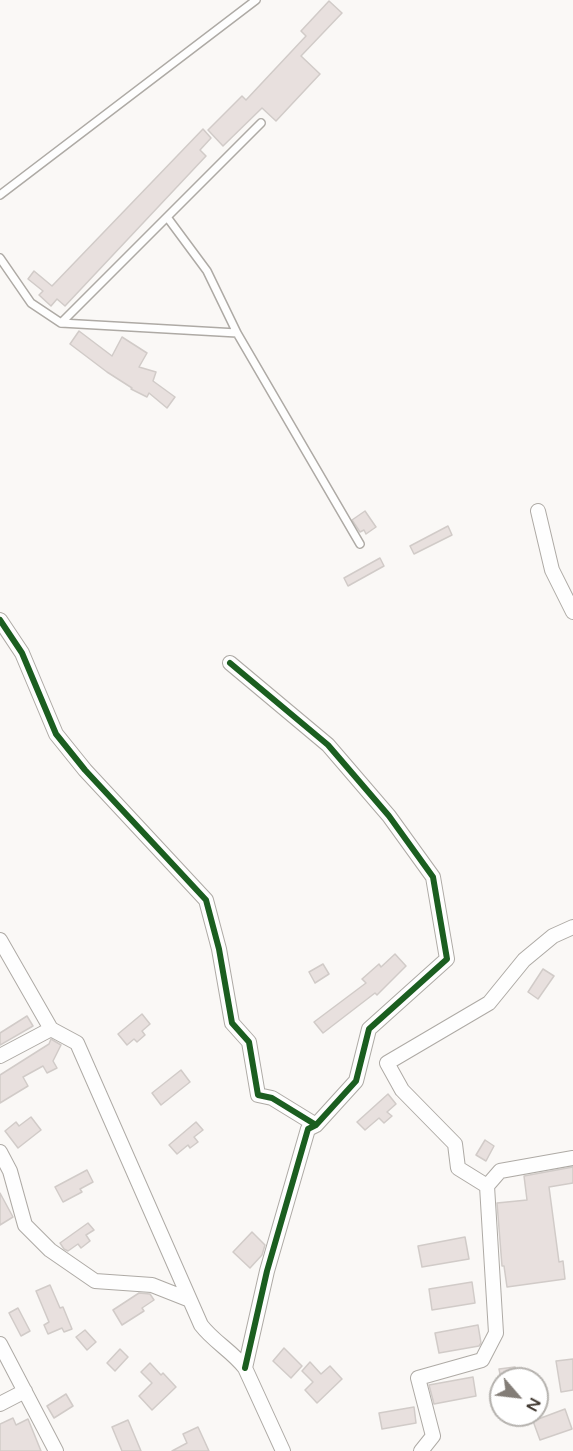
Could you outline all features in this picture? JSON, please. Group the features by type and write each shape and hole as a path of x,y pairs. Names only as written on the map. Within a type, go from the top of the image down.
{"street":[{"path":"538,511 552,570 573,612"},
{"path":"0,620 22,653 56,734 85,770 206,900 219,949 232,1023 249,1042 258,1095 272,1098 316,1125"},
{"path":"230,663 328,745 389,816 433,877 447,959 369,1029 356,1081 316,1125 308,1129 270,1260 245,1368"},
{"path":"487,1186 458,1168 455,1144 402,1090 387,1063 489,1003 524,960 553,936 573,927"},
{"path":"2,948 51,1029 77,1043 201,1325 212,1339 236,1356 245,1368 283,1451"},
{"path":"0,1056 51,1029"},
{"path":"0,1152 10,1171 25,1225 50,1250 94,1281 152,1285 190,1300"},
{"path":"421,1451 433,1436 418,1378 482,1360 496,1333 487,1186 500,1171 573,1158"},
{"path":"0,1344 56,1451"},
{"path":"0,1404 25,1391"}],"lane":[{"path":"0,195 256,0"},
{"path":"61,323 261,123"},
{"path":"167,217 207,271 237,333 360,544"},
{"path":"0,258 32,303 61,323 237,333"}],"building":[{"path":"329,1 342,13 301,56 320,74 276,121 262,108 223,146 208,130 242,96 246,100 306,36 301,31"},
{"path":"203,129 211,138 200,150 206,156 65,306 57,299 51,306 39,295 43,291 28,279 34,271 52,286"},
{"path":"79,331 112,356 122,337 147,353 139,367 156,372 153,381 175,397 167,408 149,393 147,397 131,389 70,344"},
{"path":"365,511 376,527 366,534 364,530 360,532 352,520"},
{"path":"448,526 452,535 414,554 410,546"},
{"path":"380,558 384,566 348,586 344,578"},
{"path":"395,954 406,966 377,995 375,993 323,1033 314,1022 366,983 362,979 379,964 381,967"},
{"path":"323,964 329,974 315,983 309,972"},
{"path":"543,969 554,976 538,999 528,992"},
{"path":"142,1014 150,1024 142,1031 145,1035 137,1042 134,1039 127,1045 118,1034"},
{"path":"27,1016 33,1026 0,1045 0,1033"},
{"path":"51,1039 61,1045 53,1061 57,1068 47,1073 43,1066 23,1077 28,1086 0,1103 0,1075 49,1044"},
{"path":"181,1070 190,1082 161,1105 152,1093"},
{"path":"388,1094 396,1104 387,1112 392,1116 384,1123 379,1118 365,1130 357,1122"},
{"path":"31,1117 41,1130 18,1148 5,1131 16,1122 19,1126"},
{"path":"196,1122 203,1130 194,1137 198,1142 190,1148 188,1145 177,1154 169,1145"},
{"path":"485,1140 494,1146 486,1161 476,1155"},
{"path":"573,1167 573,1183 549,1187 559,1262 563,1261 565,1279 507,1287 504,1266 502,1266 497,1203 527,1200 524,1176"},
{"path":"87,1170 93,1182 80,1189 82,1192 63,1202 55,1187"},
{"path":"0,1193 13,1217 0,1225"},
{"path":"88,1223 94,1230 86,1235 90,1241 81,1248 78,1244 68,1251 64,1249 60,1243"},
{"path":"252,1232 265,1245 262,1255 250,1268 233,1252"},
{"path":"465,1237 469,1259 422,1267 418,1246"},
{"path":"472,1282 475,1303 432,1310 429,1289"},
{"path":"50,1285 72,1329 64,1332 62,1328 48,1334 44,1325 49,1322 36,1291"},
{"path":"139,1293 150,1294 154,1300 142,1308 144,1311 122,1325 113,1310"},
{"path":"18,1308 30,1331 21,1336 9,1313"},
{"path":"478,1325 481,1343 479,1346 439,1353 435,1333"},
{"path":"85,1330 96,1342 87,1350 76,1337"},
{"path":"284,1348 302,1366 291,1378 273,1361"},
{"path":"120,1349 128,1357 115,1371 107,1363"},
{"path":"573,1359 573,1390 561,1392 556,1361"},
{"path":"310,1362 321,1374 330,1366 342,1379 317,1403 305,1390 313,1382 302,1371"},
{"path":"150,1363 176,1387 152,1410 139,1396 152,1383 141,1372"},
{"path":"473,1377 476,1396 434,1404 429,1385"},
{"path":"66,1394 73,1406 54,1418 47,1406"},
{"path":"414,1407 416,1423 382,1429 379,1413"},
{"path":"565,1409 572,1429 540,1440 535,1427 549,1427 549,1415"},
{"path":"13,1418 16,1425 28,1419 41,1451 0,1451 0,1424"},
{"path":"128,1420 141,1451 122,1451 112,1427"},
{"path":"198,1427 209,1451 172,1451 187,1443 183,1434"}],"cycle path":[{"path":"0,620 22,653 56,734 85,770 206,900 219,949 232,1023 249,1042 258,1095 272,1098 316,1125"},
{"path":"230,663 328,745 389,816 433,877 447,959 369,1029 356,1081 316,1125 308,1129 267,1271 245,1368"}]}
